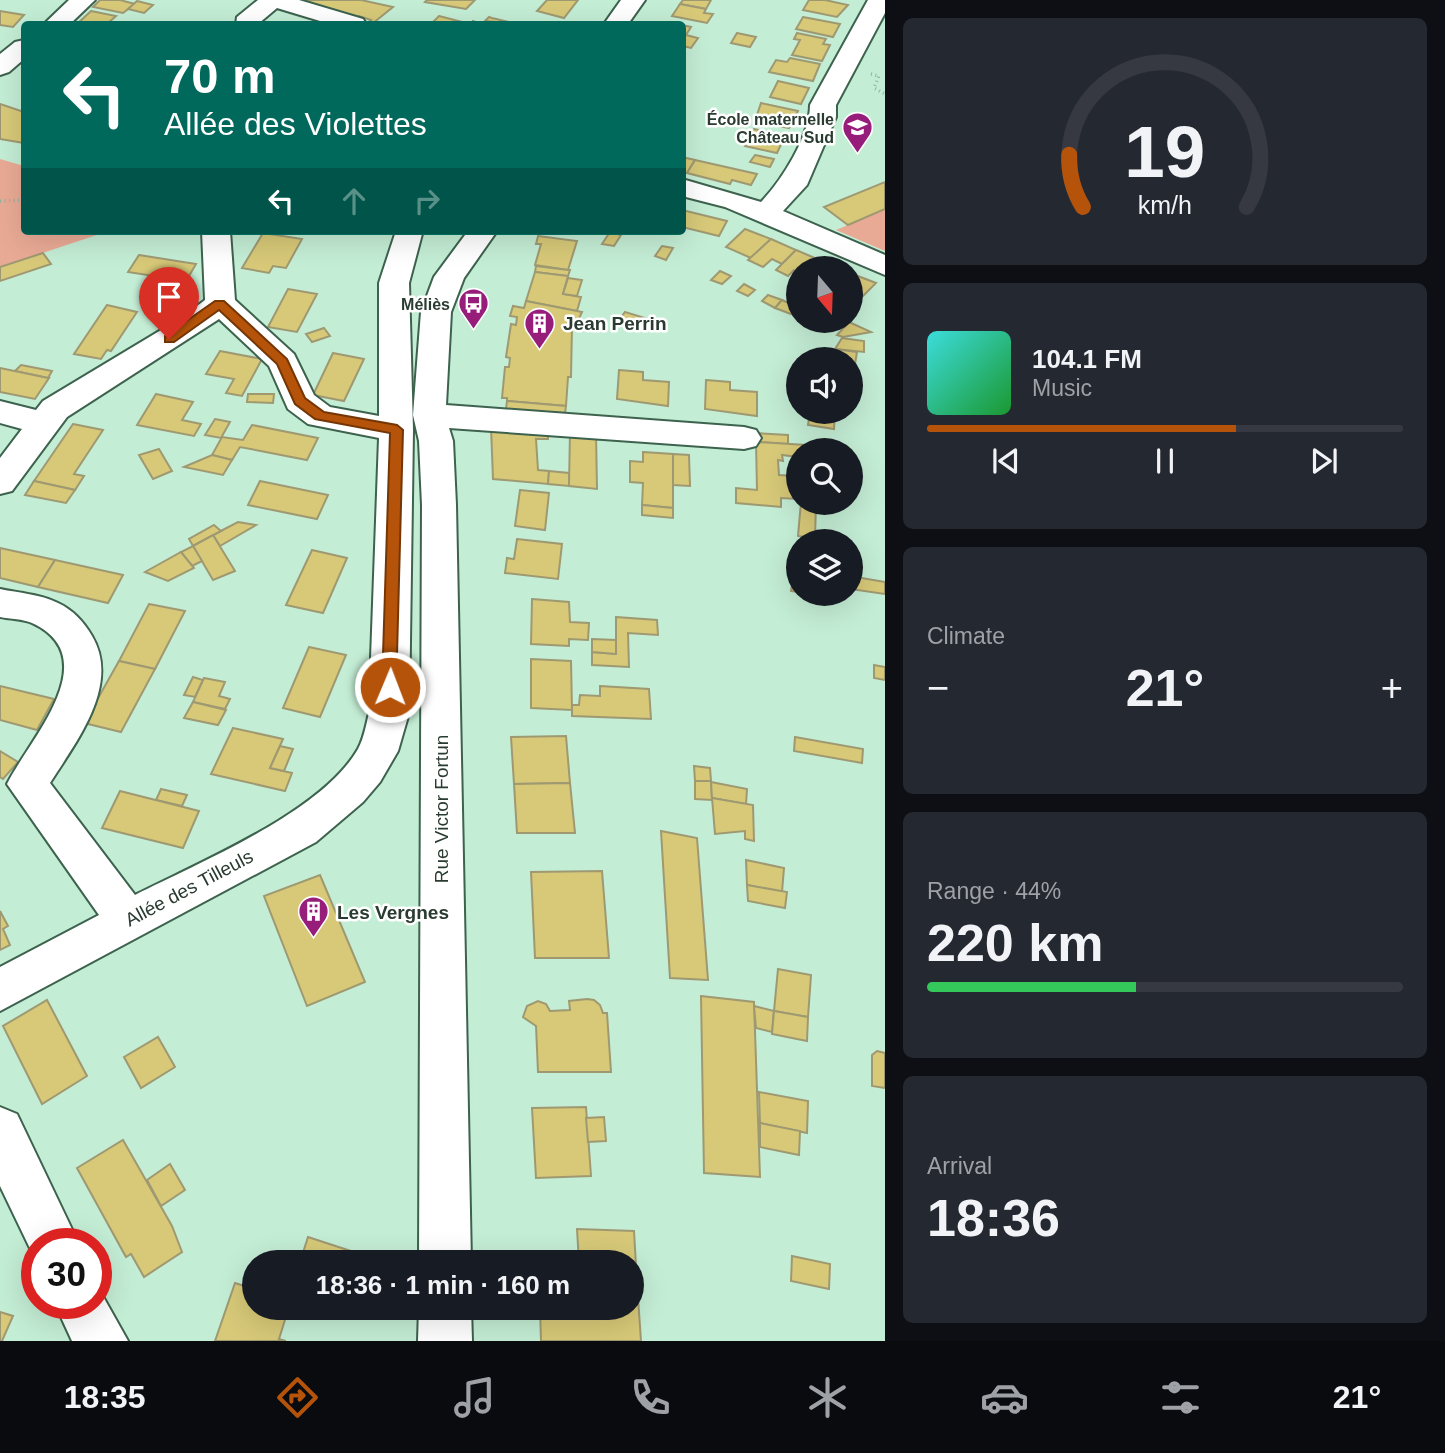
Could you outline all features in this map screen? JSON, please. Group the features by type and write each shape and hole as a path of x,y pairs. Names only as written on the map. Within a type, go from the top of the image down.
{"street":[{"path":"59,21 83,0"},
{"path":"253,21 273,0 344,21"},
{"path":"618,21 633,0"},
{"path":"765,214 793,185 823,117 823,106 880,0"},
{"path":"0,67 18,47"},
{"path":"686,188 765,214 885,266"},
{"path":"216,235 220,303 283,362 300,401 320,416 397,430"},
{"name":"Rue Victor Fortun","path":"444,1250 438,424 453,369 448,243"},
{"name":"Allée des Tilleuls","path":"0,990 301,829 348,790 378,751 389,713 397,430 394,283 399,257 448,243"},
{"path":"0,482 55,409 192,325 220,303"},
{"path":"0,412 42,423"},
{"path":"438,424 744,438"},
{"path":"0,603 46,613 74,635 86,655 82,685 67,719 27,784 128,920"},
{"path":"0,1131 45,1228"},
{"path":"445,1320 445,1341"}],"path":[{"path":"879,76 881,71"},
{"path":"0,201 21,200"}],"shaded area":[{"path":"0,159 21,165 21,235 97,235 0,267"},
{"path":"885,209 885,251 836,230"}],"building":[{"path":"100,0 120,0 135,4 123,13 93,7"},
{"path":"298,0 361,0 393,7 376,21 359,16 353,21 314,7 318,5 306,1 301,5"},
{"path":"475,0 466,9 425,2"},
{"path":"547,0 578,0 564,18 537,11"},
{"path":"683,0 711,0 706,9 680,4"},
{"path":"809,0 848,5 837,17 803,10"},
{"path":"137,1 153,5 144,13 128,9"},
{"path":"680,4 706,9 704,13 713,14 707,23 672,16"},
{"path":"0,11 24,15 13,27 0,25"},
{"path":"91,11 116,16 110,21 80,21"},
{"path":"439,16 458,21 434,21"},
{"path":"489,17 504,21 485,21"},
{"path":"803,17 840,24 833,37 796,29"},
{"path":"737,33 756,37 750,47 731,43"},
{"path":"797,33 826,39 823,44 830,45 822,61 792,55 800,40 794,39"},
{"path":"686,35 698,38 691,48 686,47"},
{"path":"790,58 820,64 813,81 769,72 776,60 787,62"},
{"path":"778,81 809,88 801,104 770,97"},
{"path":"761,103 798,111 789,128 755,121"},
{"path":"0,104 21,111 21,142 0,139"},
{"path":"754,129 785,136 777,153 745,146"},
{"path":"755,155 774,159 770,167 750,162"},
{"path":"686,158 695,160 687,173"},
{"path":"695,160 757,174 751,185 732,180 730,184 687,173"},
{"path":"885,182 885,209 848,225 824,207"},
{"path":"686,211 727,221 719,236 686,228"},
{"path":"745,229 771,239 751,258 726,247"},
{"path":"262,235 302,239 286,268 273,266 269,273 242,268"},
{"path":"608,235 621,235 614,246 602,244"},
{"path":"538,236 577,241 568,270 535,265 541,244 536,244"},
{"path":"771,239 796,250 786,256 782,264 772,259 763,267 748,260"},
{"path":"662,246 673,248 666,260 655,256"},
{"path":"796,250 810,256 790,256"},
{"path":"43,253 51,264 0,281 0,267"},
{"path":"139,255 196,264 186,281 128,272"},
{"path":"786,260 786,275 776,270"},
{"path":"536,266 570,270 568,276 535,272"},
{"path":"720,271 731,276 722,284 711,280"},
{"path":"535,272 568,276 563,294 581,297 577,311 526,301"},
{"path":"166,278 186,281 181,290 161,287"},
{"path":"568,278 582,280 577,296 563,294"},
{"path":"863,278 876,283 863,296"},
{"path":"744,284 755,290 748,296 737,291"},
{"path":"288,289 317,294 297,332 268,327"},
{"path":"768,295 782,300 775,308 762,301"},
{"path":"782,300 786,302 786,312 775,308"},
{"name":"Jean Perrin","path":"526,301 582,312 575,327 572,327 571,377 568,377 566,406 507,401 507,398 502,398 505,367 509,367 510,358 506,357 511,324 516,325 517,317 510,316 513,306 524,308"},
{"path":"107,305 137,312 111,351 107,350 101,359 74,354"},
{"path":"625,312 645,318 638,330 617,323"},
{"path":"324,328 330,336 312,342 306,334"},
{"path":"863,328 871,332 843,337 837,335 863,333"},
{"path":"842,338 864,341 864,352 863,347 836,347"},
{"path":"220,351 262,359 242,396 226,393 234,379 206,374"},
{"path":"333,353 364,359 344,401 313,395"},
{"path":"21,365 52,371 48,378 15,371"},
{"path":"0,368 49,378 35,399 0,392"},
{"path":"619,370 643,372 643,380 669,382 668,406 617,399"},
{"path":"706,380 730,382 730,390 757,392 757,416 705,409"},
{"path":"156,394 193,402 182,420 201,424 194,436 137,425"},
{"path":"248,394 274,394 273,403 247,402"},
{"path":"507,401 566,406 564,421 505,417"},
{"path":"215,419 230,422 221,438 205,435"},
{"path":"73,424 103,430 74,474 84,476 75,490 34,481"},
{"path":"834,424 834,429 808,425"},
{"path":"252,425 318,438 307,460 240,447 232,460 212,455 222,437 243,440"},
{"path":"491,427 548,430 548,439 536,439 538,470 549,471 548,484 493,479"},
{"path":"570,431 596,433 597,489 569,486"},
{"path":"755,433 788,435 786,444 756,442"},
{"path":"756,442 786,444 786,456 782,455 783,461 778,460 779,475 786,475 786,498 781,498 781,507 736,503 736,488 757,490"},
{"path":"159,449 172,471 153,479 139,455"},
{"path":"643,452 673,454 673,508 642,505 643,483 630,482 630,461 643,462"},
{"path":"673,454 689,455 690,486 673,485"},
{"path":"212,455 232,460 223,475 184,467"},
{"path":"549,471 569,473 569,486 548,484"},
{"path":"34,481 75,490 66,503 25,495"},
{"path":"260,481 328,495 317,519 248,505"},
{"path":"520,490 549,493 545,530 515,526"},
{"path":"642,505 673,508 673,518 642,515"},
{"path":"800,515 816,515 815,529 799,529"},
{"path":"238,522 256,525 220,546 213,535"},
{"path":"214,525 221,531 193,546 189,539"},
{"path":"213,535 235,571 213,580 193,546"},
{"path":"517,539 562,544 558,579 505,573 507,558 514,559"},
{"path":"193,546 202,561 192,566 181,552"},
{"path":"0,548 55,560 38,587 0,578"},
{"path":"312,550 347,558 323,613 286,605"},
{"path":"181,552 194,568 168,581 145,572"},
{"path":"55,560 123,575 108,603 38,587"},
{"path":"863,578 885,582 885,594 863,591"},
{"path":"532,599 569,602 570,622 589,623 588,640 569,639 569,646 531,644"},
{"path":"149,604 185,611 155,669 119,661"},
{"path":"616,617 657,620 658,635 628,633 629,667 592,665 592,652 616,654"},
{"path":"592,639 616,640 616,654 592,652"},
{"path":"309,647 346,655 320,717 283,708"},
{"path":"531,659 571,661 572,710 531,708"},
{"path":"119,661 155,669 121,732 84,723"},
{"path":"874,665 885,667 885,680 874,678"},
{"path":"193,677 203,680 195,697 184,695"},
{"path":"204,678 225,682 219,696 230,699 225,709 193,702"},
{"path":"0,686 54,699 37,730 0,720"},
{"path":"600,686 649,689 651,719 572,716 572,705 579,705 580,695 600,696"},
{"path":"193,702 226,710 218,725 184,718"},
{"path":"233,728 283,739 270,768 292,773 285,791 211,774"},
{"path":"566,736 570,783 514,784 511,737"},
{"path":"795,737 863,749 862,763 794,751"},
{"path":"280,746 293,749 284,771 270,768"},
{"path":"0,751 18,762 3,779 0,777"},
{"path":"694,766 710,768 711,781 695,781"},
{"path":"695,781 711,781 712,800 695,799"},
{"path":"711,782 747,789 746,804 712,798"},
{"path":"570,783 575,833 517,833 514,784"},
{"path":"161,789 187,795 182,806 156,800"},
{"path":"120,791 199,811 183,848 102,828"},
{"path":"712,798 753,805 754,841 745,839 745,831 715,834"},
{"path":"661,831 697,838 708,980 670,978"},
{"path":"746,860 784,868 782,892 747,885"},
{"path":"602,871 609,958 535,958 531,872"},
{"name":"Les Vergnes","path":"320,875 365,982 307,1006 264,896"},
{"path":"747,885 787,892 785,908 748,901"},
{"path":"0,911 8,926 3,929 10,945 0,950"},
{"path":"778,969 811,975 808,1017 774,1011"},
{"path":"701,996 754,1002 760,1177 704,1173"},
{"path":"47,1000 87,1076 42,1104 3,1026"},
{"path":"594,1000 603,1013 607,1013 611,1072 538,1072 536,1026 523,1017 527,1006 538,1001 546,1004 550,1011 570,1010 569,1001"},
{"path":"754,1006 774,1011 772,1032 756,1028"},
{"path":"774,1011 808,1017 807,1041 772,1034"},
{"path":"158,1037 175,1067 141,1088 124,1057"},
{"path":"877,1051 885,1053 885,1088 872,1086 872,1055"},
{"path":"759,1092 808,1101 807,1133 760,1123"},
{"path":"586,1107 591,1176 536,1178 532,1108"},
{"path":"604,1117 606,1141 588,1142 586,1118"},
{"path":"760,1123 800,1131 799,1155 760,1147"},
{"path":"123,1140 172,1226 182,1252 144,1277 131,1254 126,1257 77,1168"},
{"path":"170,1164 185,1190 161,1206 147,1180"},
{"path":"577,1229 634,1231 635,1250 578,1250"},
{"path":"308,1237 348,1250 304,1250"},
{"path":"792,1256 830,1264 829,1289 791,1281"},
{"path":"235,1283 242,1285 242,1320 285,1320 279,1339 286,1341 215,1341"},
{"path":"0,1312 13,1316 2,1341 0,1341"},
{"path":"540,1320 640,1320 641,1341 541,1341"}],"place":[{"name":"École maternelle Château Sud","path":"857,155"},
{"name":"Méliès","path":"473,331"},
{"name":"Jean Perrin","path":"540,350"},
{"name":"Les Vergnes","path":"314,939"}],"route":[{"path":"169,339 220,303 283,362 300,401 320,416 397,430 390,687"}]}
